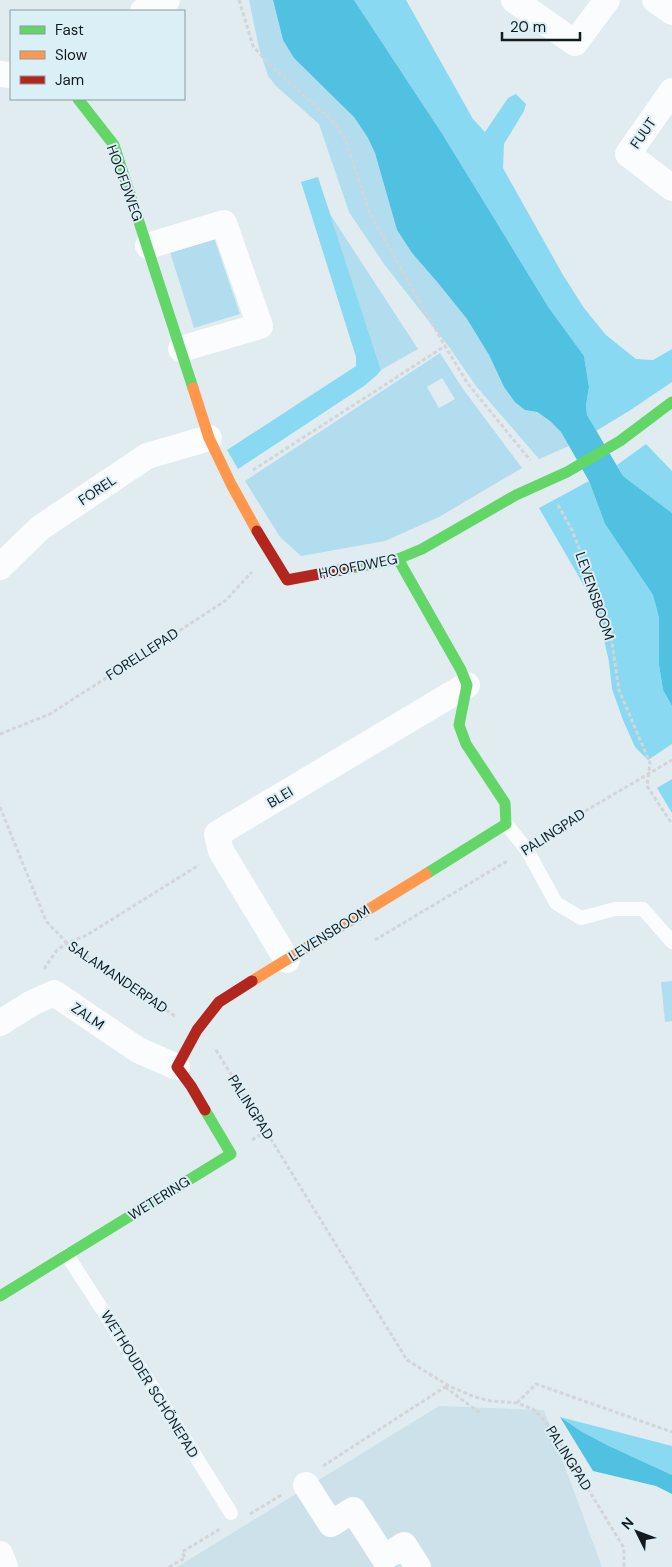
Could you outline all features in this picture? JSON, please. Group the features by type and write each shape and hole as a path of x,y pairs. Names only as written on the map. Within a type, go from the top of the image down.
{"street":[{"path":"144,10 167,0"},
{"path":"514,0 575,43 607,0"},
{"path":"655,0 672,12"},
{"name":"FUUT","path":"672,91 628,154 672,188"},
{"name":"HOOFDWEG","path":"79,100 114,145 210,438 230,484 287,580 398,559 422,550 516,495 567,472 620,441 672,402"},
{"path":"148,246 224,223 260,326 181,349"},
{"name":"FOREL","path":"0,567 40,528 147,456 210,438"},
{"path":"398,559 461,670 466,685 459,725 466,744 505,803 506,824"},
{"name":"BLEI","path":"220,851 217,834 466,685"},
{"name":"LEVENSBOOM","path":"177,1067 197,1030 219,1002 506,824"},
{"path":"220,851 287,960"},
{"name":"ZALM","path":"0,1023 54,992 138,1050 177,1067"},
{"name":"WETERING","path":"0,1296 231,1154 191,1086 177,1067"},
{"path":"304,1482 331,1524 353,1510 384,1558 404,1545 418,1567"},
{"path":"0,1554 5,1567"}],"lane":[{"path":"506,824 527,850 556,903 581,918 616,909 643,909 672,942"},
{"name":"WETHOUDER SCHÖNEPAD","path":"67,1255 153,1388 228,1519"}],"path":[{"name":"LEVENSBOOM","path":"239,0 253,46 271,66 335,122 346,140 370,214 445,346 468,384 546,482 572,530 610,629 619,690 650,763 647,786 672,824"},
{"path":"230,484 445,346"},
{"name":"FORELLEPAD","path":"0,734 50,714 224,601 270,554"},
{"name":"PALINGPAD","path":"368,944 527,850 582,813 672,760"},
{"name":"SALAMANDERPAD","path":"0,806 46,921 67,943 197,1030"},
{"path":"32,1003 43,972 57,950 67,943 87,935 220,851"},
{"name":"PALINGPAD","path":"215,1048 407,1360 447,1386 475,1397 492,1401 517,1403 533,1409 551,1428 624,1548 624,1567"},
{"path":"517,1403 536,1384 672,1432"},
{"path":"250,1514 304,1482 447,1386 480,1413"},
{"path":"169,1567 185,1558 182,1552 228,1519"}],"shaded area":[{"path":"249,0 273,0 283,40 354,117 368,138 375,153 397,230 412,253 467,319 489,355 504,387 525,410 536,412 550,421 561,432 569,446 539,459 476,386 449,347 384,264 349,212 319,124 277,87 268,76 259,48"},
{"path":"273,0 354,0 443,135 549,308 584,356 589,387 586,405 587,415 623,476 672,513 672,706 663,690 659,665 659,618 653,595 605,524 589,481 561,432 537,412 525,410 515,402 504,387 489,355 467,319 412,253 397,230 375,153 368,138 354,117 294,58 283,40"},
{"path":"354,0 406,0 473,119 485,132 508,98 516,94 526,104 524,111 504,144 503,168 563,275 584,308 606,335 636,359 653,360 672,349 672,382 596,431 587,415 586,405 589,387 584,356 549,308 443,135"},
{"path":"318,177 381,370 364,386 238,469 227,450 356,366 356,357 301,182"},
{"path":"330,214 418,349 381,370"},
{"path":"213,235 240,314 194,328 169,249"},
{"path":"440,353 463,389 522,468 439,517 385,541 301,556 280,537 245,481","holes":["442,378 455,399 439,408 427,387"]},
{"path":"646,444 672,471 672,513 623,476 617,465"},
{"path":"589,481 605,524 653,595 659,618 659,665 663,690 672,706 672,744 648,760 635,747 612,689 609,662 597,608 539,508"},
{"path":"672,779 672,813 657,788"},
{"path":"672,981 672,1021 665,1022 661,982"},
{"path":"439,1406 544,1410 602,1567 177,1567"},
{"path":"560,1417 672,1446 672,1475 581,1432"},
{"path":"560,1417 582,1432 607,1445 672,1475 672,1494 656,1486 593,1471"}],"traffic: fast":[{"path":"79,100 114,145 193,388"},
{"path":"351,568 398,559 422,549 516,495 567,472 620,441 672,402"},
{"path":"398,559 461,670 467,685 459,725 466,744 505,803 506,824 426,874"},
{"path":"0,1296 231,1154 205,1110"}],"traffic: slow":[{"path":"193,388 209,438 231,484 257,531"},
{"path":"252,981 426,874"}],"traffic: jam":[{"path":"257,531 287,580 351,568"},
{"path":"205,1110 177,1067 197,1030 219,1002 252,981"}]}
